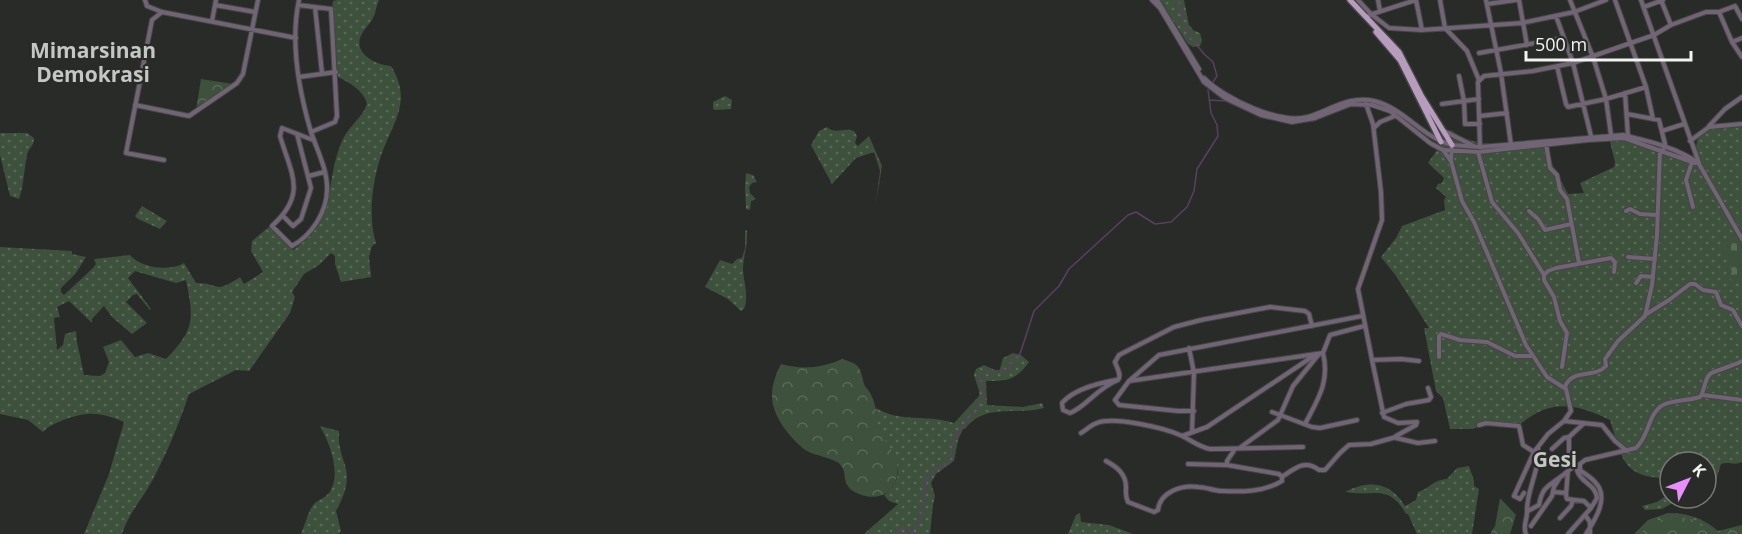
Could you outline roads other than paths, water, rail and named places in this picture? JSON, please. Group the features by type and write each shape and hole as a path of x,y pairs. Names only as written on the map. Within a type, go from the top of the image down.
{"main road":[{"path":"1346,0 1400,60 1415,93 1452,148"},
{"path":"1350,0 1368,15 1399,51 1437,125 1442,142"}],"street":[{"path":"145,0 147,6 162,12 296,38"},
{"path":"135,105 189,116 241,79 258,0"},
{"path":"1152,0 1160,8 1204,82 1225,98 1274,119 1299,122 1343,106 1365,103 1383,108 1443,150 1451,161"},
{"path":"1157,0 1205,80 1227,95 1263,111 1293,118 1307,117 1342,102 1373,101 1391,108 1425,134 1452,148"},
{"path":"1358,0 1368,15 1389,28 1422,30 1522,23 1574,12 1592,2 1606,0"},
{"path":"1378,0 1380,11"},
{"path":"1368,15 1416,0 1422,30"},
{"path":"1440,0 1445,28 1467,51 1479,80 1479,149 1492,202 1518,233 1544,275 1544,280 1554,297 1560,321 1567,333 1562,367"},
{"path":"1511,145 1501,73 1486,2 1518,0 1527,45"},
{"path":"1570,0 1593,57 1606,99 1611,135"},
{"path":"1615,0 1632,42 1653,119"},
{"path":"1641,0 1699,164 1742,239"},
{"path":"1644,7 1661,0 1671,26"},
{"path":"212,21 216,2 255,12"},
{"path":"311,132 335,122 338,109 331,9 299,3 296,38 299,77 311,132 314,140 324,172 327,189 326,201 319,218 306,237 292,246 272,226 283,216 292,201 295,190 280,136 282,128 314,140"},
{"path":"1479,80 1484,76 1573,63 1654,35 1706,12 1719,12 1735,6 1742,19"},
{"path":"315,7 322,73"},
{"path":"162,12 152,20 126,153 164,160"},
{"path":"1719,12 1732,42 1742,57"},
{"path":"1556,16 1573,63 1591,136"},
{"path":"1479,53 1564,38"},
{"path":"1732,42 1742,38"},
{"path":"1557,66 1566,105 1571,107 1646,87"},
{"path":"299,77 336,72"},
{"path":"1459,76 1464,100 1465,124 1480,124"},
{"path":"1625,93 1628,136"},
{"path":"1690,141 1708,127 1725,109 1742,97"},
{"path":"1442,104 1479,99"},
{"path":"1106,462 1118,467 1121,471 1126,483 1128,502 1154,512 1158,510 1163,497 1182,488 1195,486 1221,491 1261,490 1280,482 1282,477 1292,470 1307,464 1312,464 1319,470 1325,470 1349,445 1371,444 1396,437 1416,425 1417,422 1392,422 1382,413 1362,316 1358,289 1382,220 1372,117 1365,103"},
{"path":"1480,116 1507,113"},
{"path":"1627,114 1659,121 1662,131 1655,259 1645,315"},
{"path":"1373,130 1377,124 1396,116"},
{"path":"1662,131 1684,124"},
{"path":"1708,127 1742,124"},
{"path":"1425,134 1432,133 1437,125 1454,138 1479,149 1591,136 1628,136 1699,164"},
{"path":"283,216 293,226 301,219 311,188 297,133"},
{"path":"1443,150 1623,138 1691,157 1699,164"},
{"path":"1442,142 1443,150"},
{"path":"1545,144 1550,168 1557,175 1560,190 1567,199 1579,263"},
{"path":"1452,148 1451,161 1462,201 1474,222 1532,356 1547,377 1565,387"},
{"path":"1692,162 1686,182 1693,207"},
{"path":"309,176 324,172"},
{"path":"1626,211 1630,209 1638,213 1657,215"},
{"path":"1529,212 1538,219 1545,230 1571,224"},
{"path":"1628,257 1655,259"},
{"path":"1544,275 1550,270 1611,258 1615,262 1614,272"},
{"path":"1636,283 1641,276 1653,277"},
{"path":"1524,493 1520,499 1514,496 1534,452 1571,411 1565,387 1568,381 1574,376 1593,374 1604,369 1605,359 1610,351 1645,315 1670,300 1684,288 1695,284 1703,290 1716,292 1721,305 1733,310 1742,326"},
{"path":"1116,380 1090,387 1067,398 1062,403 1062,408 1067,413 1077,410 1102,387 1116,380 1119,377 1115,362 1119,355 1173,327 1222,315 1270,307 1305,311 1309,314 1312,326"},
{"path":"1194,411 1119,405 1116,398 1129,381 1159,355 1362,316"},
{"path":"1227,465 1227,461 1237,449 1274,424 1281,415 1293,386 1319,354 1330,335 1364,326"},
{"path":"1439,357 1438,336 1441,334 1461,340 1487,342 1517,356 1532,356"},
{"path":"1189,348 1194,373 1192,432"},
{"path":"1129,381 1319,354"},
{"path":"1305,424 1325,380 1326,371 1319,354"},
{"path":"1182,436 1207,427 1319,354"},
{"path":"1371,359 1374,362 1401,359 1419,361"},
{"path":"1702,395 1711,373 1730,368 1742,361"},
{"path":"1382,413 1406,404 1429,400 1431,397 1428,388"},
{"path":"1568,534 1591,508 1598,495 1591,485 1578,475 1576,470 1585,460 1636,448 1642,442 1656,410 1673,401 1698,398 1702,395 1742,399"},
{"path":"1272,412 1312,427 1327,427 1356,420"},
{"path":"1564,421 1602,425 1627,451"},
{"path":"1081,433 1098,422 1146,424 1182,436 1203,447 1237,449 1303,447"},
{"path":"1479,426 1486,423 1519,426 1523,445 1534,452"},
{"path":"1552,449 1583,424"},
{"path":"1396,437 1418,443 1435,441"},
{"path":"1569,437 1567,499 1584,501 1591,508"},
{"path":"1526,534 1524,528 1528,511 1526,504 1536,466 1538,447"},
{"path":"1188,464 1227,465 1279,474 1282,477"},
{"path":"1532,526 1554,492 1559,479 1568,469 1580,466"},
{"path":"1580,466 1600,491 1600,510 1588,532"},
{"path":"1537,507 1545,488 1552,481 1559,479"},
{"path":"1554,492 1566,493"},
{"path":"1560,518 1571,506 1573,500"},
{"path":"1528,511 1547,504"},
{"path":"1585,515 1590,522 1588,532"}],"waterway":[{"path":"1178,0 1188,34 1213,62 1217,76 1213,82"},
{"path":"895,534 903,528 912,531 918,524 929,475 937,468 949,464 954,439 983,398 981,379 987,373 1010,369 1012,360 1020,354 1034,311 1059,286 1069,269 1128,215 1136,212 1155,224 1171,222 1187,207 1194,191 1197,169 1218,136 1217,125 1211,113 1208,90"},
{"path":"1209,100 1226,101 1252,113"},
{"path":"1294,123 1313,121 1327,115"},
{"path":"1265,118 1289,123"}],"district":[{"name":"Mimarsinan Demokrasi","path":"93,62"},
{"name":"Gesi","path":"1555,459"}]}
